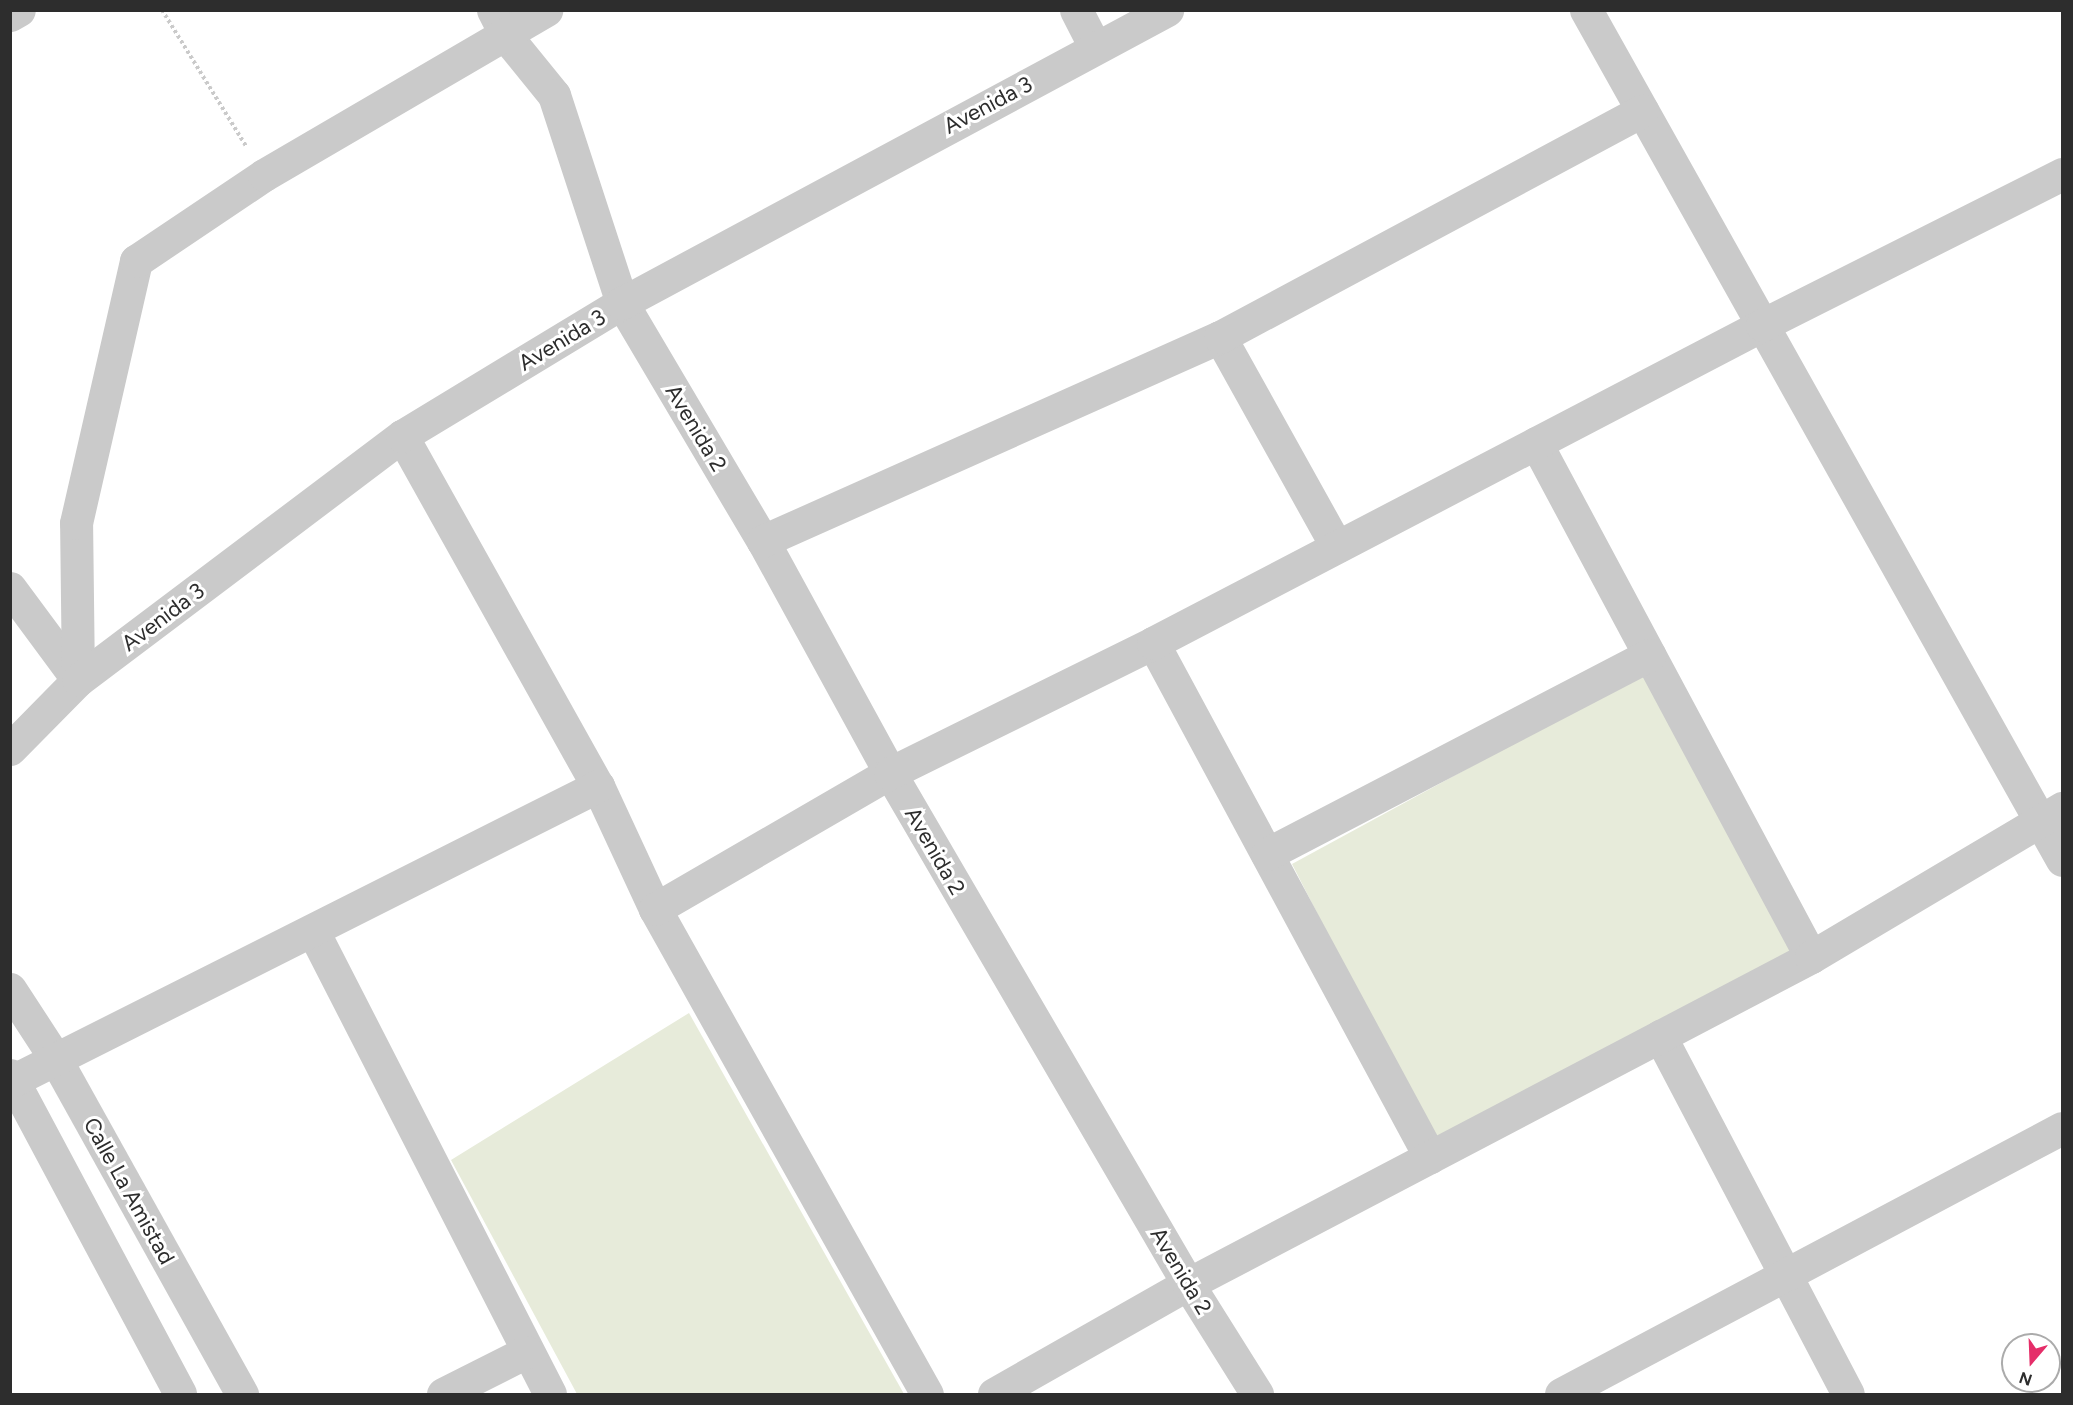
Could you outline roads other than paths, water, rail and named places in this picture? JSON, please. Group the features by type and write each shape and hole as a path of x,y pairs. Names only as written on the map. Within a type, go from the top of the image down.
{"street":[{"path":"10,15 20,10"},
{"path":"78,680 76,523 136,261 264,175 500,23 546,10"},
{"path":"1076,10 1095,47"},
{"name":"Avenida 3","path":"10,749 78,680 402,436 622,303 1167,10"},
{"path":"1586,10 1762,325 2051,814 2062,860"},
{"name":"Avenida 2","path":"500,23 554,95 622,303 763,541 890,773 1188,1284 1257,1395"},
{"path":"763,541 1220,337 1642,111"},
{"path":"655,909 890,773 1153,643 1762,325 2062,174"},
{"path":"1220,337 1337,547"},
{"path":"402,436 598,786 655,909 927,1395"},
{"path":"1536,443 1811,957"},
{"path":"10,588 78,680"},
{"path":"1153,643 1430,1157"},
{"path":"1267,854 1649,655"},
{"path":"180,1395 12,1078 314,931 598,786"},
{"path":"994,1395 1188,1284 1811,957 2051,814"},
{"path":"314,931 526,1352 550,1395"},
{"name":"Calle La Amistad","path":"10,989 55,1058 242,1395"},
{"path":"1660,1036 1783,1275 1848,1395"},
{"path":"1561,1395 2062,1128"},
{"path":"443,1395 526,1352"}]}
